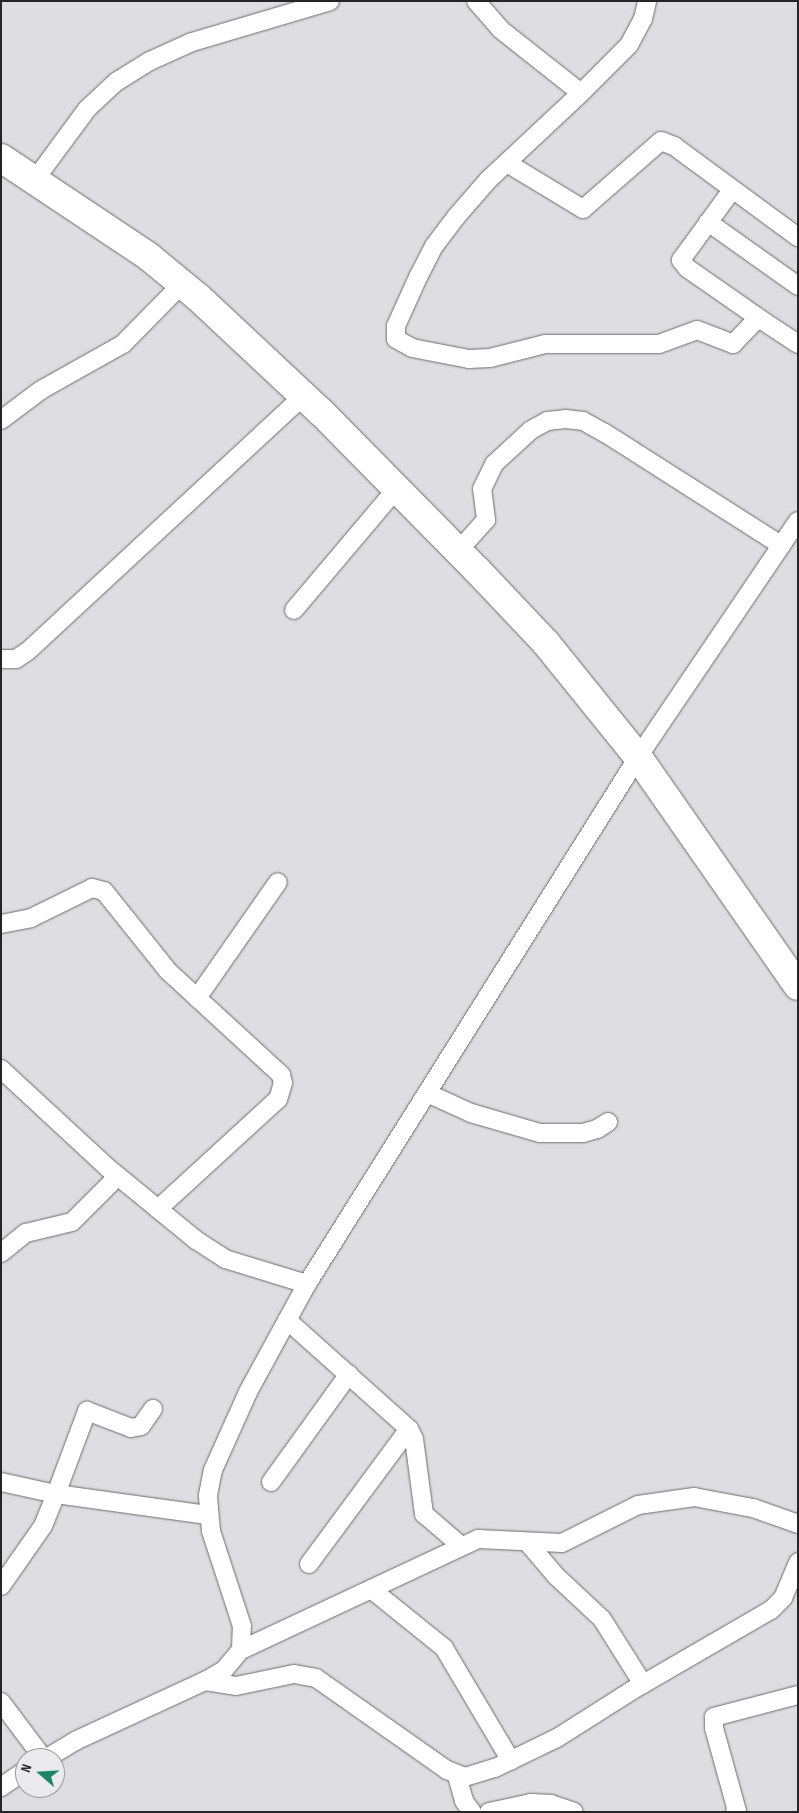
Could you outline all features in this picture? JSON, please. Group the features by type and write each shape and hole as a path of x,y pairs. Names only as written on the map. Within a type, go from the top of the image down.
{"highway":[{"path":"1,158 148,256 182,284 303,396 458,551 546,643 638,757 798,986"}],"street":[{"path":"34,181 87,109 116,82 150,61 192,42 330,1"},
{"path":"476,1 500,29 582,93"},
{"path":"647,1 636,34 582,93 507,163 456,217 434,246 396,326 396,339 403,345 469,359 490,358 544,344 659,344 697,330 733,344 752,323 763,321"},
{"path":"507,163 583,209 661,141 674,146 798,237"},
{"path":"732,190 682,256 683,264 798,344"},
{"path":"708,222 798,286"},
{"path":"1,420 41,390 123,344 182,284"},
{"path":"1,659 16,659 28,651 303,396"},
{"path":"458,551 486,520 482,489 494,464 531,430 548,421 566,418 583,421 606,433 781,545"},
{"path":"294,610 397,488"},
{"path":"241,1650 242,1626 208,1515 213,1470 248,1392 307,1284 638,757 798,521"},
{"path":"196,998 278,882"},
{"path":"1,924 31,918 92,888 104,891 168,971 276,1068 281,1075 282,1092 278,1099 158,1209"},
{"path":"1,1069 118,1176 158,1209 225,1259 307,1284"},
{"path":"427,1093 471,1113 540,1133 583,1133 598,1130 608,1122"},
{"path":"1,1253 26,1233 72,1222 118,1176"},
{"path":"288,1320 409,1429 414,1439 424,1514 460,1545"},
{"path":"271,1482 349,1374"},
{"path":"1,1586 43,1526 87,1411 131,1428 141,1426 153,1409"},
{"path":"309,1564 409,1429"},
{"path":"1,1482 56,1494 208,1515"},
{"path":"63,1748 205,1681 224,1670 241,1650 460,1545 478,1539 528,1543 562,1543 638,1505 694,1497 752,1508 798,1524"},
{"path":"528,1543 556,1576 602,1619 643,1684"},
{"path":"205,1681 236,1686 294,1674 316,1678 457,1776 474,1775 557,1738 643,1684 778,1605 798,1562"},
{"path":"371,1589 444,1648 511,1760"},
{"path":"737,1811 714,1728 714,1717 798,1695"},
{"path":"1,1702 37,1748"},
{"path":"457,1776 464,1801 472,1812"},
{"path":"1,1787 15,1778"},
{"path":"489,1812 531,1803 551,1804 574,1812"}]}
